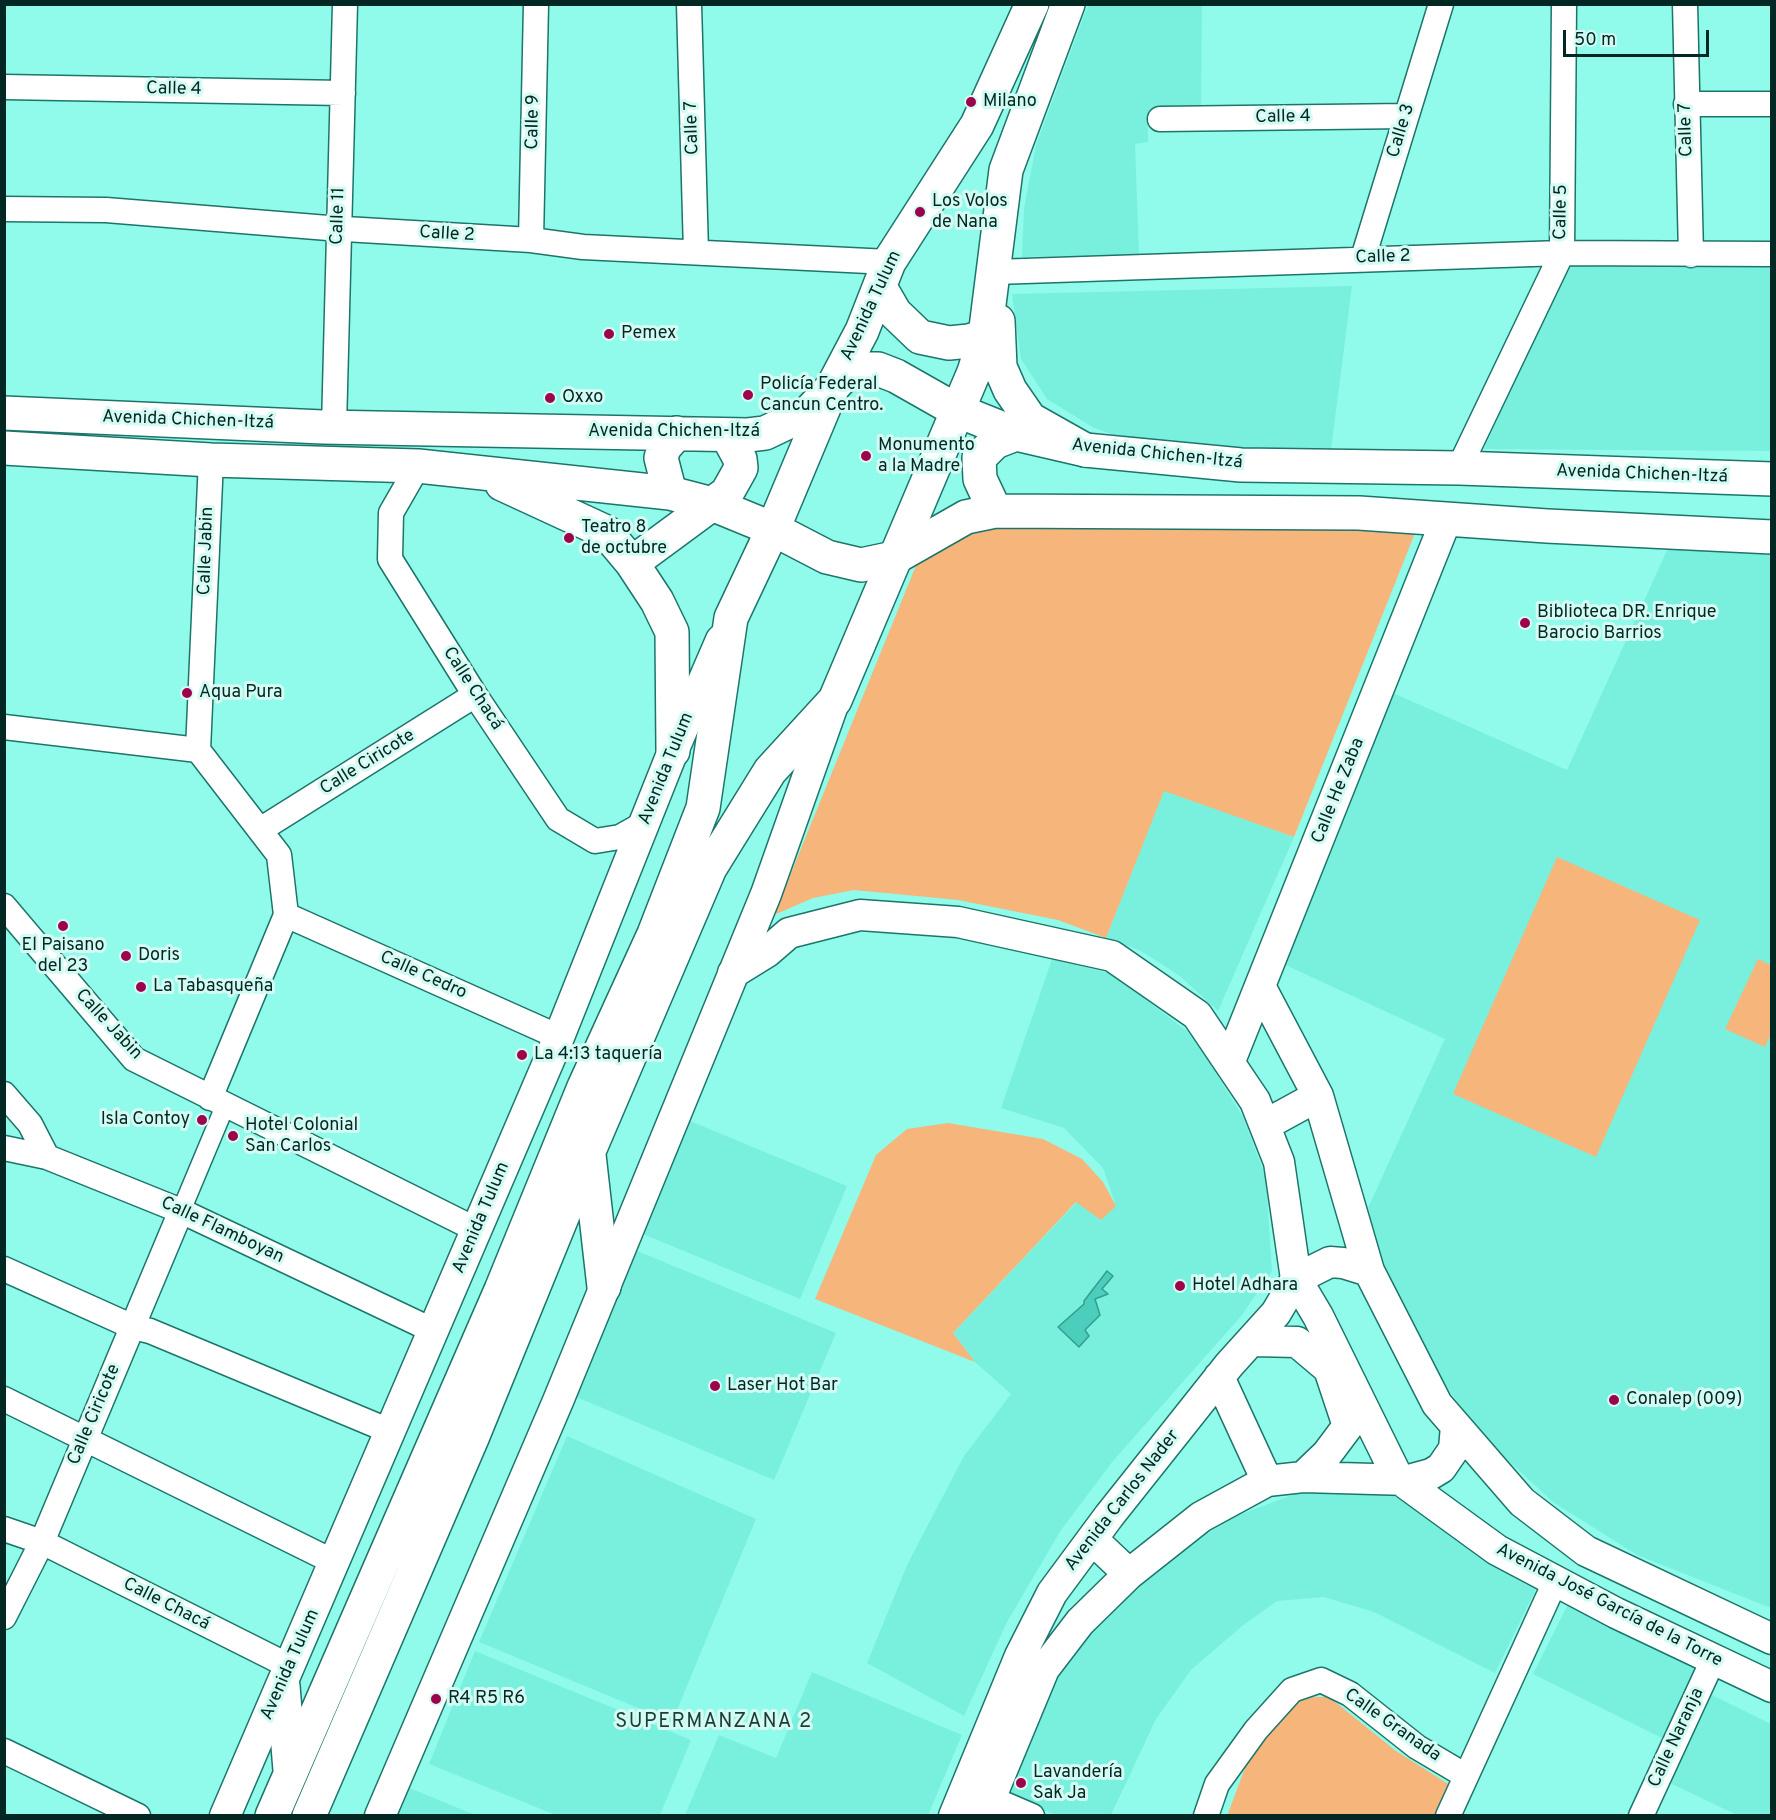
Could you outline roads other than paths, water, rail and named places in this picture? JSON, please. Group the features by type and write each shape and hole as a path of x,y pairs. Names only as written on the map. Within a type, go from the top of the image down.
{"main road":[{"name":"Avenida Tulum","path":"272,1815 501,1290 584,1087 654,934 703,808 731,618 773,529 833,386 862,331 884,275 977,125 1032,4"},
{"path":"309,1815 472,1438 589,1151 710,868 770,771 835,699 974,372 985,336 995,272 1006,170 1068,4"},
{"path":"995,272 1000,367 1010,390 1030,418 1085,450"},
{"path":"884,275 895,313 920,337 949,343 969,341 985,336"},
{"name":"Avenida Chichen-Itzá","path":"4,413 334,427 727,435 765,433 789,424 809,412 845,374 864,369 878,369 920,387 956,410 1016,434 1085,450 1241,465 1459,468 1772,479"},
{"path":"59,416 64,433 60,449"},
{"path":"670,493 661,458 664,448 677,434"},
{"path":"995,510 980,480 979,458 994,442 1016,434"},
{"path":"633,563 727,493 741,468 740,459 727,435"},
{"name":"Avenida Chichen-Itzá","path":"4,447 211,460 418,466 670,493 712,504 773,529 827,557 861,566 894,558 966,517 995,510 1359,513 1526,525 1772,537"},
{"path":"1359,513 1354,501 1354,487 1359,477 1372,467"},
{"path":"1526,525 1536,514 1543,501 1542,485 1535,472"},
{"path":"478,473 606,532 633,563 657,601 672,632 673,751"},
{"path":"589,1151 604,1287"},
{"path":"287,1676 290,1774"}],"street":[{"name":"Calle 11","path":"334,427 345,4"},
{"name":"Calle 9","path":"531,240 536,4"},
{"name":"Calle 7","path":"690,4 696,252"},
{"name":"Calle 3","path":"1363,258 1442,4"},
{"name":"Calle 5","path":"1459,468 1562,253 1564,4"},
{"name":"Calle 7","path":"1685,4 1691,255"},
{"name":"Calle 4","path":"4,87 343,93"},
{"path":"1686,104 1772,104"},
{"name":"Calle 4","path":"1160,119 1406,116"},
{"name":"Calle 2","path":"4,209 106,210 531,240 583,247 696,252 884,275"},
{"name":"Calle 2","path":"995,272 1562,253 1772,254"},
{"name":"Calle Jabin","path":"198,750 211,460"},
{"name":"Calle Chacá","path":"418,466 391,513 390,559 475,695 558,819 595,842 620,837 645,823"},
{"name":"Calle He Zaba","path":"1230,1061 1446,520"},
{"name":"Avenida Tulum","path":"225,1815 336,1563 560,1037 673,751 731,618"},
{"name":"Calle Ciricote","path":"261,830 475,695"},
{"path":"380,1815 604,1287 766,894 835,699"},
{"path":"4,727 198,750 279,855 286,915 217,1102 181,1211"},
{"name":"Calle Jabin","path":"4,906 134,1059 217,1102"},
{"name":"Calle Cedro","path":"286,915 560,1037"},
{"name":"Avenida José García de la Torre","path":"733,973 767,952 789,933 860,915 958,922 1112,956 1197,1015 1256,1101 1279,1162 1296,1279 1318,1316 1398,1478 1497,1551 1555,1582 1772,1687"},
{"path":"1260,988 1318,1096 1369,1271 1437,1404 1522,1502 1586,1551 1772,1640"},
{"path":"4,1094 30,1124 47,1157"},
{"path":"1265,1125 1318,1096"},
{"path":"217,1102 477,1230"},
{"name":"Calle Flamboyan","path":"4,1148 47,1157 181,1211 434,1331"},
{"name":"Calle Ciricote","path":"4,1617 42,1542 181,1211"},
{"path":"1296,1279 1330,1262 1343,1263 1369,1271"},
{"path":"4,1269 133,1327 150,1331 380,1427"},
{"name":"Avenida Carlos Nader","path":"979,1800 1020,1656 1052,1593 1219,1377 1276,1313 1296,1279"},
{"path":"1252,1341 1297,1342 1329,1369 1348,1426 1327,1454 1303,1477"},
{"path":"1219,1377 1267,1481"},
{"path":"4,1399 336,1563"},
{"name":"Avenida Carlos Nader","path":"954,1815 979,1800 1044,1669 1080,1622 1128,1574 1201,1517 1267,1481 1303,1477 1420,1478 1441,1468 1454,1449 1456,1426"},
{"name":"Calle Chacá","path":"4,1529 42,1542 287,1676"},
{"path":"1092,1539 1128,1574"},
{"path":"1448,1815 1555,1582"},
{"name":"Calle Naranja","path":"1641,1815 1713,1660"},
{"name":"Calle Granada","path":"1206,1815 1216,1784 1256,1730 1292,1690 1321,1680 1350,1694 1417,1747 1466,1776"},
{"path":"4,1750 138,1815"},
{"path":"979,1800 1032,1815"}],"place":[{"name":"Milano","path":"971,102"},
{"name":"Los Volos de Nana","path":"920,212"},
{"name":"Pemex","path":"609,334"},
{"name":"Policía Federal Cancun Centro.","path":"748,395"},
{"name":"Oxxo","path":"550,398"},
{"name":"Monumento a la Madre","path":"866,456"},
{"name":"Teatro 8 de octubre","path":"569,538"},
{"name":"Biblioteca DR. Enrique Barocio Barrios","path":"1525,623"},
{"name":"Aqua Pura","path":"187,693"},
{"name":"El Paisano del 23","path":"63,926"},
{"name":"Doris","path":"126,956"},
{"name":"La Tabasqueña","path":"141,987"},
{"name":"La 4:13 taquería","path":"522,1055"},
{"name":"Isla Contoy","path":"202,1120"},
{"name":"Hotel Colonial San Carlos","path":"233,1136"},
{"name":"Hotel Adhara","path":"1180,1286"},
{"name":"Laser Hot Bar","path":"715,1386"},
{"name":"Conalep (009)","path":"1614,1400"},
{"name":"R4 R5 R6","path":"436,1699"},
{"name":"Lavandería Sak Ja","path":"1021,1783"}],"district":[{"name":"SUPERMANZANA 2","path":"714,1723"}]}
